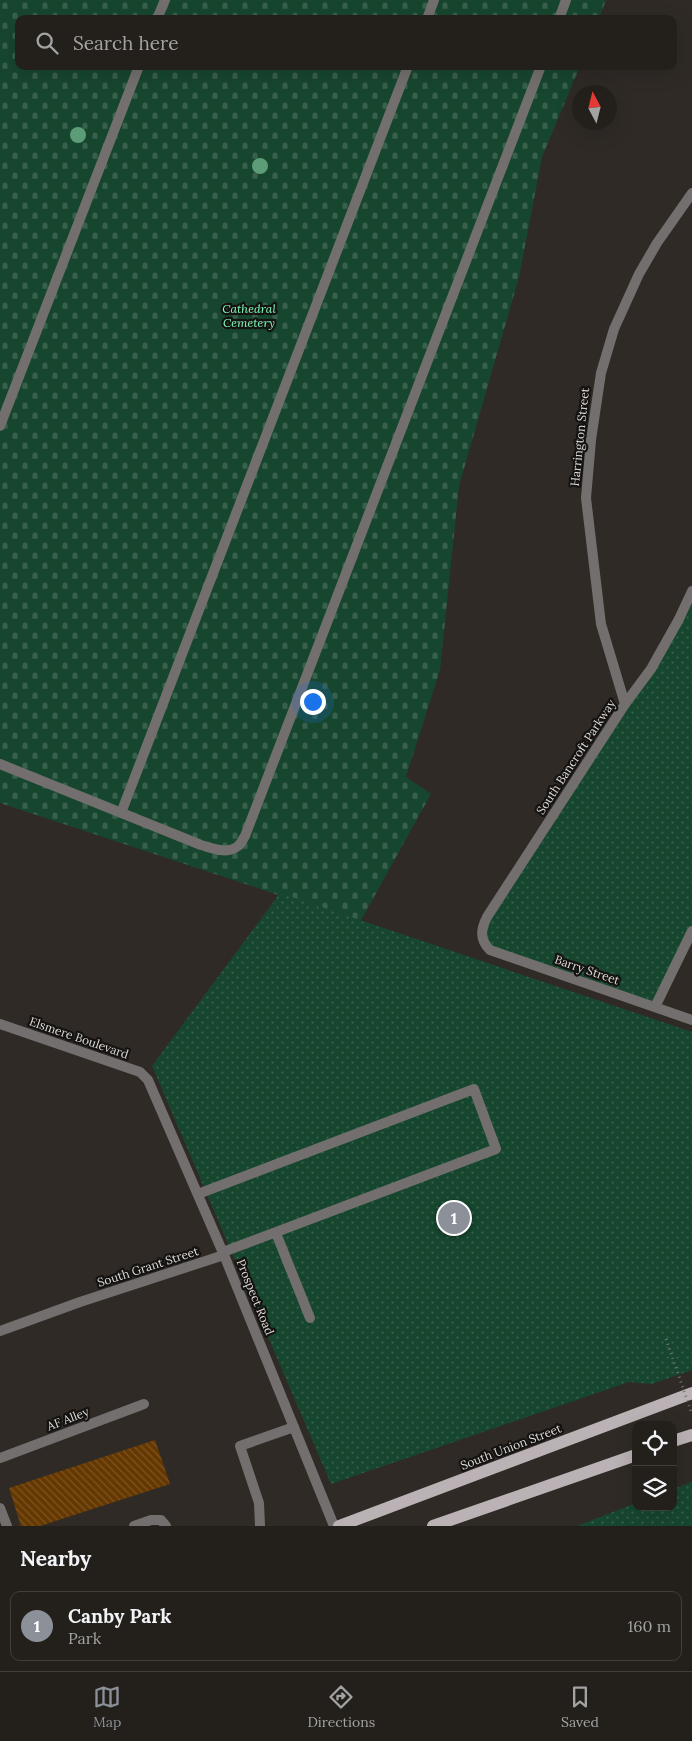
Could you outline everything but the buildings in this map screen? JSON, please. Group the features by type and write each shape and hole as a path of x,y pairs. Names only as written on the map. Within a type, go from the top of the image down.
{"main road":[{"name":"South Union Street","path":"339,1526 692,1394"},
{"path":"677,1440 692,1435"},
{"path":"433,1526 632,1455"}],"street":[{"path":"159,15 165,0"},
{"path":"428,15 434,0"},
{"path":"560,15 566,0"},
{"path":"0,426 137,70"},
{"path":"121,813 406,70"},
{"path":"0,764 201,845 218,850 228,850 238,846 245,836 539,70"},
{"name":"Harrington Street","path":"625,704 601,624 586,498 591,440 600,373 614,329 639,274 657,243 692,193"},
{"name":"South Bancroft Parkway","path":"482,935 482,927 487,917 625,704 651,669 679,619 692,591"},
{"path":"655,1008 692,931"},
{"name":"Barry Street","path":"482,935 486,946 490,950 692,1020"},
{"name":"Elsmere Boulevard","path":"0,1024 140,1072 148,1080"},
{"name":"Prospect Road","path":"148,1080 224,1254 334,1526"},
{"name":"South Grant Street","path":"0,1330 224,1254 276,1232 496,1149 474,1089 198,1194"},
{"path":"276,1232 310,1318"},
{"name":"AF Alley","path":"0,1458 144,1404"},
{"path":"260,1526 259,1503 240,1446 294,1427"},
{"path":"0,1508 7,1526"},
{"path":"134,1526 150,1520 163,1523"}],"path":[{"path":"666,1339 692,1414"}],"green space":[{"name":"Cathedral Cemetery","path":"0,0 606,0 600,15 15,15 15,70 578,70 542,157 519,277 459,486 440,670 406,777 431,794 360,922 0,803"},
{"path":"692,591 692,931 655,1007 486,946 487,917 625,704"},
{"path":"280,893 692,1032 692,1370 652,1384 629,1382 331,1484 152,1066"},
{"path":"692,1482 692,1526 577,1526 632,1505 632,1511 677,1511 677,1488"}],"place":[{"name":"Canby Park","path":"454,1218"}]}
